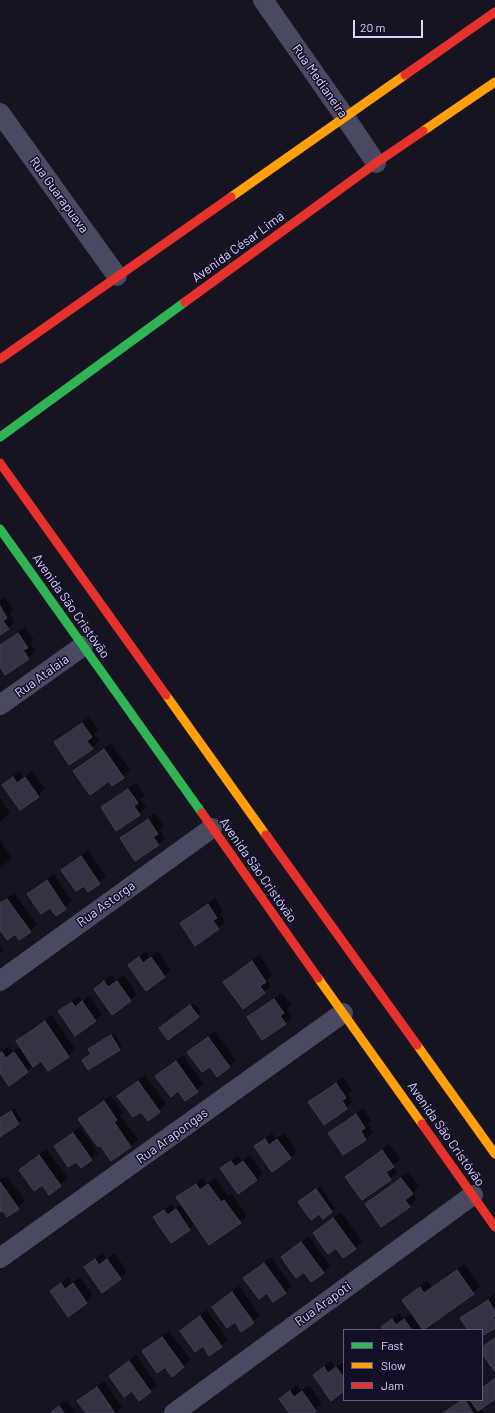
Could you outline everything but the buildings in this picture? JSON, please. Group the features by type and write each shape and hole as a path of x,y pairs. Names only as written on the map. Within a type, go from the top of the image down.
{"street":[{"name":"Rua Medianeira","path":"263,0 376,163"},
{"path":"0,359 495,12"},
{"name":"Avenida César Lima","path":"0,437 376,163 495,82"},
{"name":"Rua Guarapuava","path":"0,113 117,276"},
{"name":"Avenida São Cristóvão","path":"0,462 495,1154"},
{"name":"Avenida São Cristóvão","path":"0,529 495,1227"},
{"name":"Rua Atalaia","path":"0,706 83,646"},
{"name":"Rua Astorga","path":"0,981 212,828"},
{"name":"Rua Arapongas","path":"0,1258 343,1013"},
{"name":"Rua Arapoti","path":"174,1413 473,1195"}],"traffic: fast":[{"path":"0,437 185,302"},
{"path":"0,529 202,813"}],"traffic: slow":[{"path":"231,197 405,75"},
{"path":"423,131 495,82"},
{"path":"166,695 266,835"},
{"path":"318,978 422,1124"},
{"path":"417,1045 495,1154"}],"traffic: jam":[{"path":"405,75 495,12"},
{"path":"185,302 376,163 423,131"},
{"path":"0,359 231,197"},
{"path":"0,463 166,695"},
{"path":"202,813 318,978"},
{"path":"266,835 417,1045"},
{"path":"422,1124 495,1227"}]}
